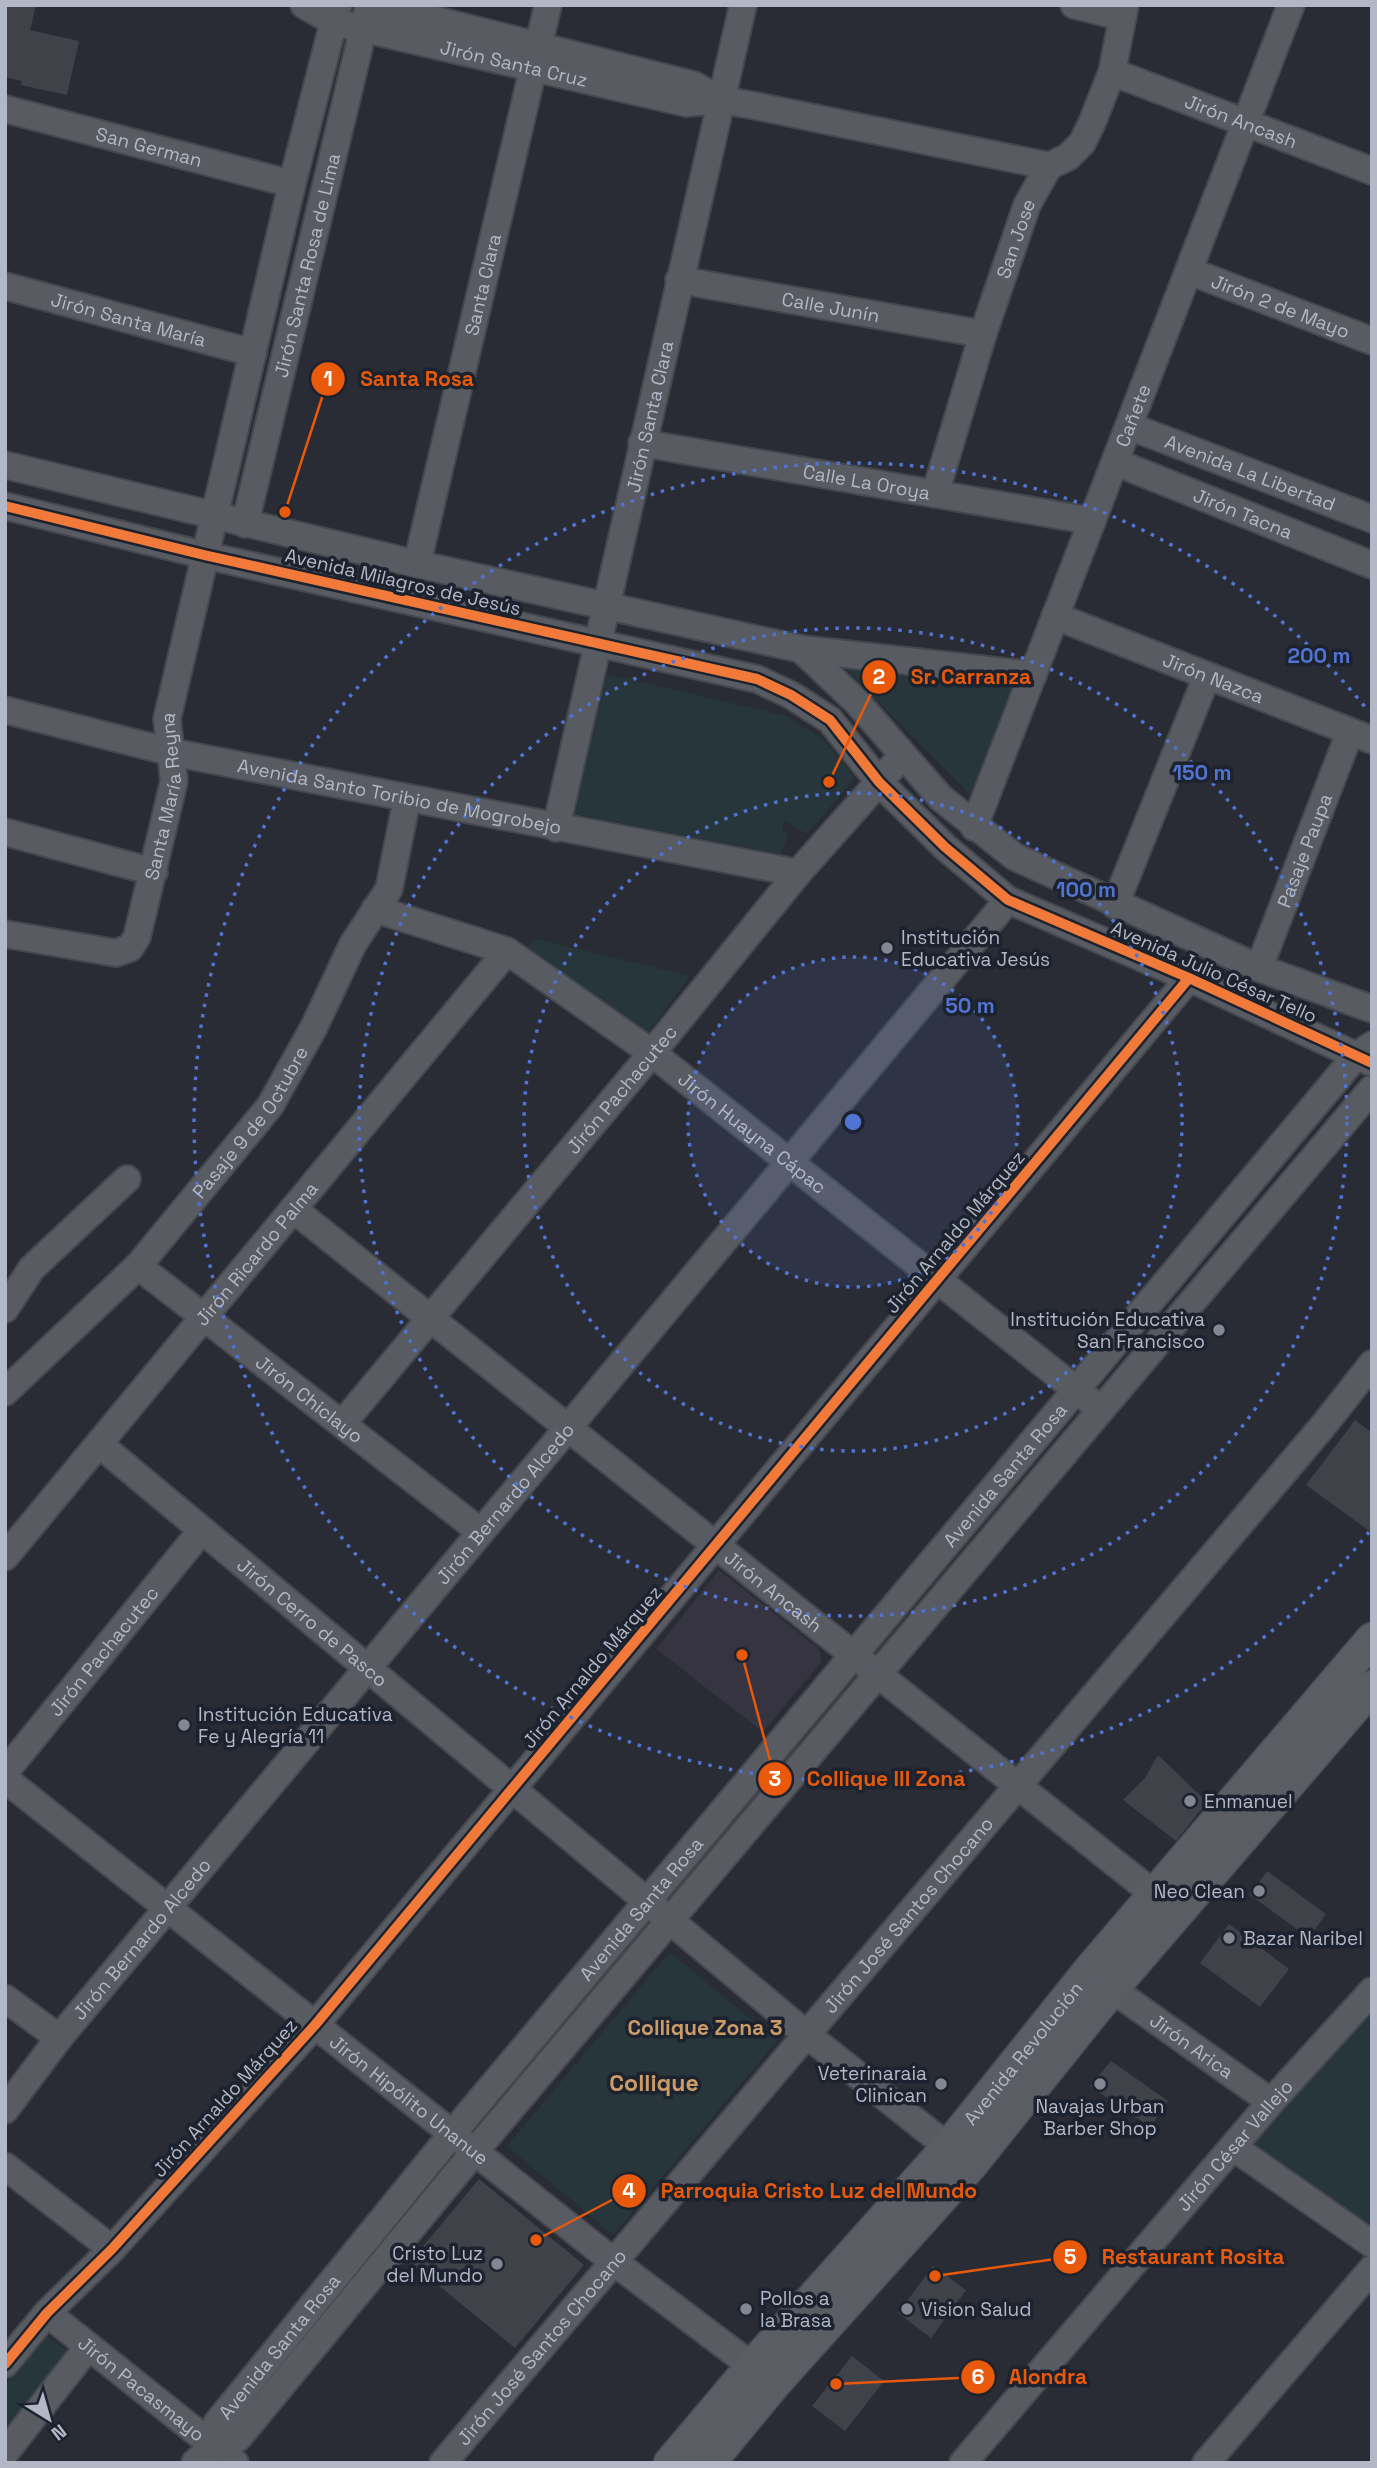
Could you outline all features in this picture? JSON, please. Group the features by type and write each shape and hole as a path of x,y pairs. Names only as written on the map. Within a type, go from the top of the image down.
{"main road":[{"name":"Avenida Revolución","path":"670,2463 752,2366 948,2147 1088,1972 1372,1639"},
{"name":"Avenida Revolución","path":"709,2463 775,2384 971,2165 1112,1989 1372,1687"}],"street":[{"name":"Santa Clara","path":"416,564 548,5"},
{"name":"Jirón Santa Clara","path":"556,828 604,606 743,5"},
{"path":"1074,5 1124,11"},
{"name":"Cañete","path":"974,827 1291,5"},
{"name":"Jirón Santa Cruz","path":"321,9 369,13 536,56 694,85 721,100 1049,166"},
{"name":"Jirón Santa Rosa de Lima","path":"214,516 292,184 321,9"},
{"name":"San Jose","path":"935,494 983,334 1027,205 1049,166 1068,158 1082,143 1112,72 1124,11"},
{"name":"Jirón Santa Rosa de Lima","path":"245,524 369,13"},
{"name":"Jirón Ancash","path":"1112,72 1372,171"},
{"name":"San German","path":"5,109 292,184"},
{"name":"Jirón 2 de Mayo","path":"1189,271 1372,341"},
{"name":"Calle Junín","path":"679,280 983,334"},
{"name":"Jirón Santa María","path":"5,286 253,353"},
{"name":"Avenida La Libertad","path":"1129,426 1372,519"},
{"name":"Calle La Oroya","path":"642,443 1092,522"},
{"name":"Jirón Tacna","path":"1115,462 1372,565"},
{"name":"Avenida Milagros de Jesús","path":"5,465 416,564 801,649"},
{"name":"Avenida Milagros de Jesús","path":"5,506 204,555 757,679 791,695"},
{"name":"Santa María Reyna","path":"5,934 116,953 130,948 137,937 174,781 167,719 214,516"},
{"name":"Jirón Nazca","path":"1055,616 1361,736"},
{"path":"801,649 1033,674"},
{"name":"Avenida Julio César Tello","path":"801,649 828,674 941,798 974,827 1015,857 1115,905 1259,968 1372,1009"},
{"path":"1115,905 1207,676"},
{"name":"Avenida Julio César Tello","path":"791,695 830,720 879,782 944,847 1008,900 1367,1055"},
{"name":"Avenida Santo Toribio de Mogrobejo","path":"5,710 171,752 798,873"},
{"name":"Pasaje Paupa","path":"1259,968 1361,736"},
{"name":"Jirón Pachacutec","path":"342,1424 652,1053 798,873 902,756"},
{"name":"Pasaje 9 de Octubre","path":"5,1392 138,1266 270,1106 314,1027 353,944 389,888 407,799"},
{"path":"5,832 154,872"},
{"name":"Jirón Bernardo Alcedo","path":"5,2110 59,2038 1008,900"},
{"name":"Jirón Huayna Cápac","path":"375,909 507,951 652,1053 1102,1409"},
{"name":"Jirón Ricardo Palma","path":"5,1557 507,951"},
{"name":"Jirón Arnaldo Márquez","path":"5,2364 47,2313 112,2249 315,2025 1189,978"},
{"name":"Avenida Santa Rosa","path":"204,2454 217,2423 452,2134 1076,1390 1367,1055"},
{"name":"Avenida Santa Rosa","path":"204,2454 238,2438 475,2151 1372,1089"},
{"path":"5,1309 32,1268 127,1178"},
{"name":"Jirón Ancash","path":"293,1209 1154,1894"},
{"name":"Jirón Chiclayo","path":"138,1266 481,1532"},
{"name":"Jirón José Santos Chocano","path":"443,2463 1323,1426 1372,1364"},
{"name":"Jirón Cerro de Pasco","path":"99,1444 806,2034 948,2147"},
{"name":"Jirón Pachacutec","path":"5,1772 202,1530"},
{"name":"Jirón Hipólito Unanue","path":"5,1779 614,2262 752,2366"},
{"name":"Jirón Arica","path":"1112,1989 1271,2102"},
{"name":"Jirón César Vallejo","path":"963,2463 1271,2102 1372,1991"},
{"path":"5,1998 59,2038"},
{"path":"1233,2147 1372,2244"},
{"path":"5,2166 112,2249"},
{"path":"1206,2463 1372,2269"},
{"name":"Jirón Pacasmayo","path":"47,2313 204,2454 235,2463"},
{"path":"8,2444 88,2347"}],"shaded area":[{"path":"840,663 1013,683 971,796"},
{"path":"607,674 786,716 822,738 855,778 807,834 784,821 782,831 788,835 781,854 574,814"},
{"path":"537,939 690,976 646,1035 522,950"},
{"path":"719,1570 819,1649 821,1662 763,1732 656,1649"},
{"path":"670,1952 777,2041 613,2235 507,2146"},
{"path":"1372,2008 1372,2231 1248,2143"},
{"path":"45,2334 68,2352 12,2425 5,2420 5,2386"}],"building":[{"path":"5,5 36,5 30,30 79,41 67,95 21,85 22,81 5,77"},
{"path":"1355,1420 1372,1433 1372,1533 1306,1485"},
{"path":"1158,1755 1207,1802 1176,1841 1123,1800 1145,1778"},
{"path":"1267,1871 1326,1914 1309,1938 1250,1895"},
{"path":"1229,1924 1289,1969 1260,2007 1200,1963"},
{"path":"1111,2061 1168,2101 1150,2127 1090,2086"},
{"name":"Cristo Luz del Mundo","path":"479,2179 584,2265 515,2348 410,2262"},
{"path":"933,2266 966,2290 931,2338 898,2313"},
{"path":"852,2356 884,2381 845,2431 812,2406"}],"cycle path":[{"path":"5,506 204,555 757,679 791,695 830,720 879,782 945,847 1008,900 1189,978 1372,1063"},
{"path":"5,2364 47,2313 112,2249 315,2025 1189,978"}],"place":[{"name":"Santa Rosa","path":"285,512"},
{"name":"Sr. Carranza","path":"829,782"},
{"name":"Institución Educativa Jesús","path":"887,948"},
{"name":"Institución Educativa San Francisco","path":"1219,1330"},
{"name":"Collique III Zona","path":"742,1655"},
{"name":"Institución Educativa Fe y Alegría 11","path":"184,1725"},
{"name":"Enmanuel","path":"1190,1801"},
{"name":"Neo Clean","path":"1259,1891"},
{"name":"Bazar Naribel","path":"1229,1938"},
{"name":"Veterinaraia Clinican","path":"941,2084"},
{"name":"Navajas Urban Barber Shop","path":"1100,2084"},
{"name":"Parroquia Cristo Luz del Mundo","path":"536,2240"},
{"name":"Cristo Luz del Mundo","path":"497,2264"},
{"name":"Restaurant Rosita","path":"935,2276"},
{"name":"Pollos a la Brasa","path":"746,2309"},
{"name":"Vision Salud","path":"907,2309"},
{"name":"Alondra","path":"836,2384"}],"district":[{"name":"Collique Zona 3","path":"705,2027"},
{"name":"Collique","path":"654,2083"}]}
